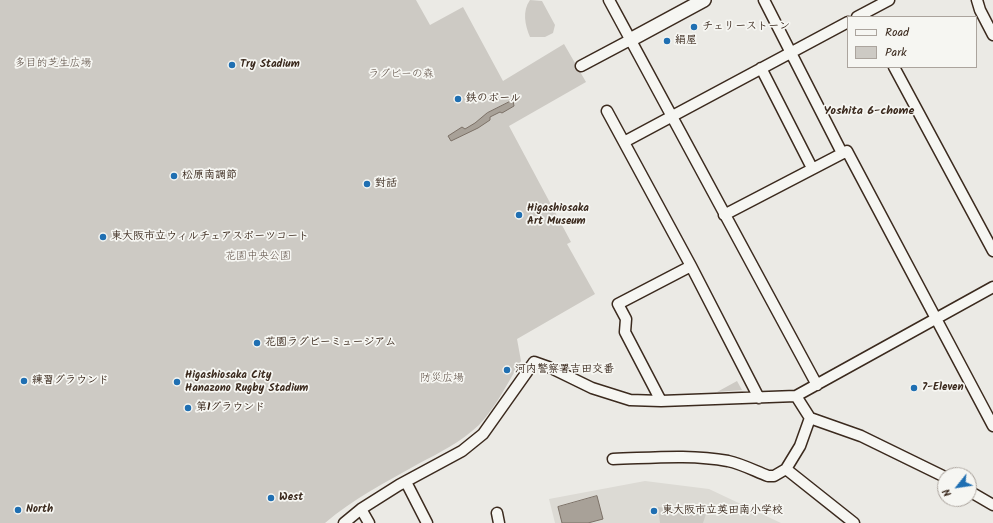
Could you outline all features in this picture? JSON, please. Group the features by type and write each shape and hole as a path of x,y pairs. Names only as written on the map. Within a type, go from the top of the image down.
{"street":[{"path":"609,0 816,385"},
{"path":"764,0 842,153"},
{"path":"859,16 889,0"},
{"path":"977,0 980,10 993,35"},
{"path":"581,66 701,1"},
{"path":"624,142 847,23"},
{"path":"761,68 812,168"},
{"path":"895,68 993,251"},
{"path":"607,111 691,266 759,398"},
{"path":"724,215 847,151 934,318 993,426"},
{"path":"661,401 625,332 626,319 618,304 691,266"},
{"path":"344,523 361,509 462,451 483,434 534,362 551,368 592,388 630,400 661,401 796,396 845,370 934,318 942,316 993,287"},
{"path":"796,396 810,418 861,436 937,473"},
{"path":"613,459 686,457 709,458 734,463 768,476 774,476 786,468 800,446 810,418"},
{"path":"786,468 854,523"},
{"path":"406,482 428,523"},
{"path":"977,496 993,505"},
{"path":"361,509 370,523"}],"shaded area":[{"path":"513,101 514,106 502,113 500,112 490,117 490,120 478,128 451,141 448,136 462,127 465,129 487,113"},
{"name":"東大阪市立英田南小学校","path":"645,481 709,489 781,523 555,523 549,499"},
{"path":"597,496 603,519 588,523 562,523 558,507"}],"green space":[{"name":"花園中央公園","path":"0,0 416,0 430,25 463,7 503,81 564,44 586,82 509,126 571,242 567,244 595,294 517,339 521,361 491,410 479,425 465,437 358,499 325,523 0,523"},
{"path":"530,0 542,1 555,25 553,33 545,37 530,37 525,13 527,4"},
{"path":"737,381 742,390 717,392"},
{"path":"658,507 706,514 703,523 660,523"}],"place":[{"name":"チェリーストーン","path":"694,27"},
{"name":"絹屋","path":"667,41"},
{"name":"Try Stadium","path":"232,65"},
{"name":"鉄のボール","path":"458,99"},
{"name":"松原南調節","path":"174,176"},
{"name":"對話","path":"367,184"},
{"name":"Higashiosaka Art Museum","path":"519,215"},
{"name":"東大阪市立ウィルチェアスポーツコート","path":"103,237"},
{"name":"花園ラグビーミュージアム","path":"257,343"},
{"name":"河内警察署吉田交番","path":"507,370"},
{"name":"練習グラウンド","path":"24,381"},
{"name":"Higashiosaka City Hanazono Rugby Stadium","path":"177,382"},
{"name":"7-Eleven","path":"914,388"},
{"name":"第1グラウンド","path":"188,408"},
{"name":"West","path":"271,498"},
{"name":"North","path":"18,510"},
{"name":"東大阪市立英田南小学校","path":"654,511"}],"district":[{"name":"Yoshita 6-chome","path":"869,112"}],"park label":[{"name":"多目的芝生広場","path":"53,64"},
{"name":"ラグビーの森","path":"401,75"},
{"name":"防災広場","path":"442,379"}]}
